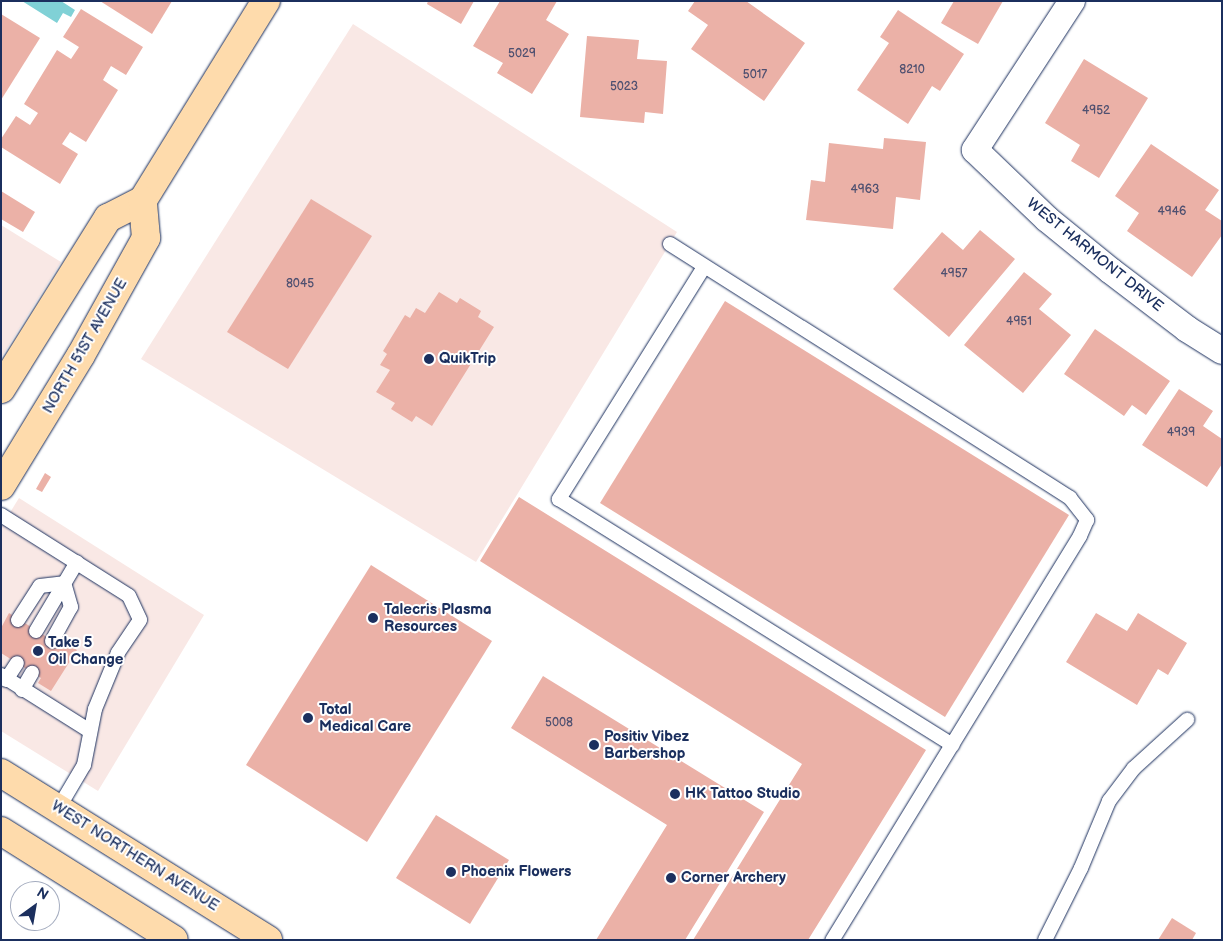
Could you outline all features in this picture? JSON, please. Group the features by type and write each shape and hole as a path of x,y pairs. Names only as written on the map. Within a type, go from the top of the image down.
{"main road":[{"path":"1,389 108,218 143,200 266,1"},
{"name":"NORTH 51ST AVENUE","path":"1,486 82,355 146,238 143,200"},
{"name":"WEST NORTHERN AVENUE","path":"1,773 268,940"},
{"path":"1,831 174,940"}],"street":[{"name":"WEST HARMONT DRIVE","path":"1072,1 975,150 1047,219 1111,271 1187,329 1222,350"}],"lane":[{"path":"670,244 1070,498 1087,520 1080,536 832,940"},
{"path":"704,267 560,499 952,745"},
{"path":"1,515 129,596 140,620 118,653 90,731 84,764 58,809"},
{"path":"36,631 76,562"},
{"path":"18,620 40,586 64,583"},
{"path":"52,641 71,607 64,583"},
{"path":"17,663 4,678 90,731"},
{"path":"22,690 32,673"},
{"path":"1046,940 1081,868 1109,801 1134,768 1187,720"}],"shaded area":[{"path":"353,24 677,232 476,562 141,359"},
{"path":"1,225 61,262 1,358"},
{"path":"19,498 204,615 98,791 1,731 1,527"}],"water":[{"path":"22,1 61,1 75,10 71,17 63,13 57,23"}],"building":[{"path":"100,1 172,1 152,34"},
{"path":"428,1 474,1 461,24 427,4"},
{"path":"500,1 557,1 546,20 569,34 532,94 497,73 503,63 473,46"},
{"path":"695,1 746,1 805,43 764,101 691,49 708,25 688,11"},
{"path":"954,1 1003,1 978,44 941,23"},
{"path":"81,9 143,47 126,75 111,66 103,80 118,90 86,142 70,132 62,144 78,154 60,184 1,147 1,139 16,116 30,125 38,113 24,104 57,50 71,59 79,47 63,37"},
{"path":"898,10 964,54 940,91 932,86 908,124 857,90 889,43 880,37"},
{"path":"1,14 40,38 1,100"},
{"path":"587,36 639,40 637,59 667,61 663,114 645,112 644,123 580,117"},
{"path":"1084,59 1148,98 1099,178 1071,161 1080,145 1045,123"},
{"path":"884,138 926,142 920,200 896,197 893,229 806,220 811,180 825,182 829,143 883,149"},
{"path":"1151,144 1219,190 1205,210 1222,221 1222,235 1192,277 1127,231 1139,213 1115,196"},
{"path":"1,191 35,212 23,232 1,219"},
{"path":"311,199 372,236 288,369 227,332"},
{"path":"980,230 1015,259 949,337 893,289 942,232 963,250"},
{"path":"1024,272 1052,294 1039,309 1071,335 1023,393 964,345"},
{"name":"QuikTrip","path":"439,292 457,303 460,298 481,311 478,317 494,327 432,426 416,416 412,422 391,409 395,403 376,392 390,370 380,365 387,354 383,351 405,315 410,318 416,308 425,313"},
{"path":"725,301 1069,515 945,717 600,503"},
{"path":"1095,329 1170,381 1146,415 1132,405 1124,416 1064,374"},
{"path":"1179,389 1213,411 1203,426 1222,439 1222,464 1207,487 1142,445"},
{"path":"45,473 51,477 42,492 36,489"},
{"path":"519,497 926,750 808,940 693,940 802,764 480,561"},
{"path":"371,565 492,641 367,842 246,765"},
{"name":"Take 5 Oil Change","path":"9,613 61,646 64,642 77,650 51,691 38,683 41,678 1,653 1,628"},
{"path":"1096,613 1127,631 1138,613 1187,643 1168,675 1158,669 1137,705 1066,662"},
{"path":"543,676 764,812 685,940 596,940 667,825 511,728"},
{"name":"Phoenix Flowers","path":"436,815 509,860 470,924 396,878"},
{"path":"1172,918 1196,933 1192,940 1158,940"}],"place":[{"name":"QuikTrip","path":"429,359"},
{"name":"Talecris Plasma Resources","path":"373,618"},
{"name":"Take 5 Oil Change","path":"38,651"},
{"name":"Total Medical Care","path":"308,718"},
{"name":"Positiv Vibez Barbershop","path":"594,745"},
{"name":"HK Tattoo Studio","path":"675,794"},
{"name":"Phoenix Flowers","path":"451,872"},
{"name":"Corner Archery","path":"671,878"}]}
